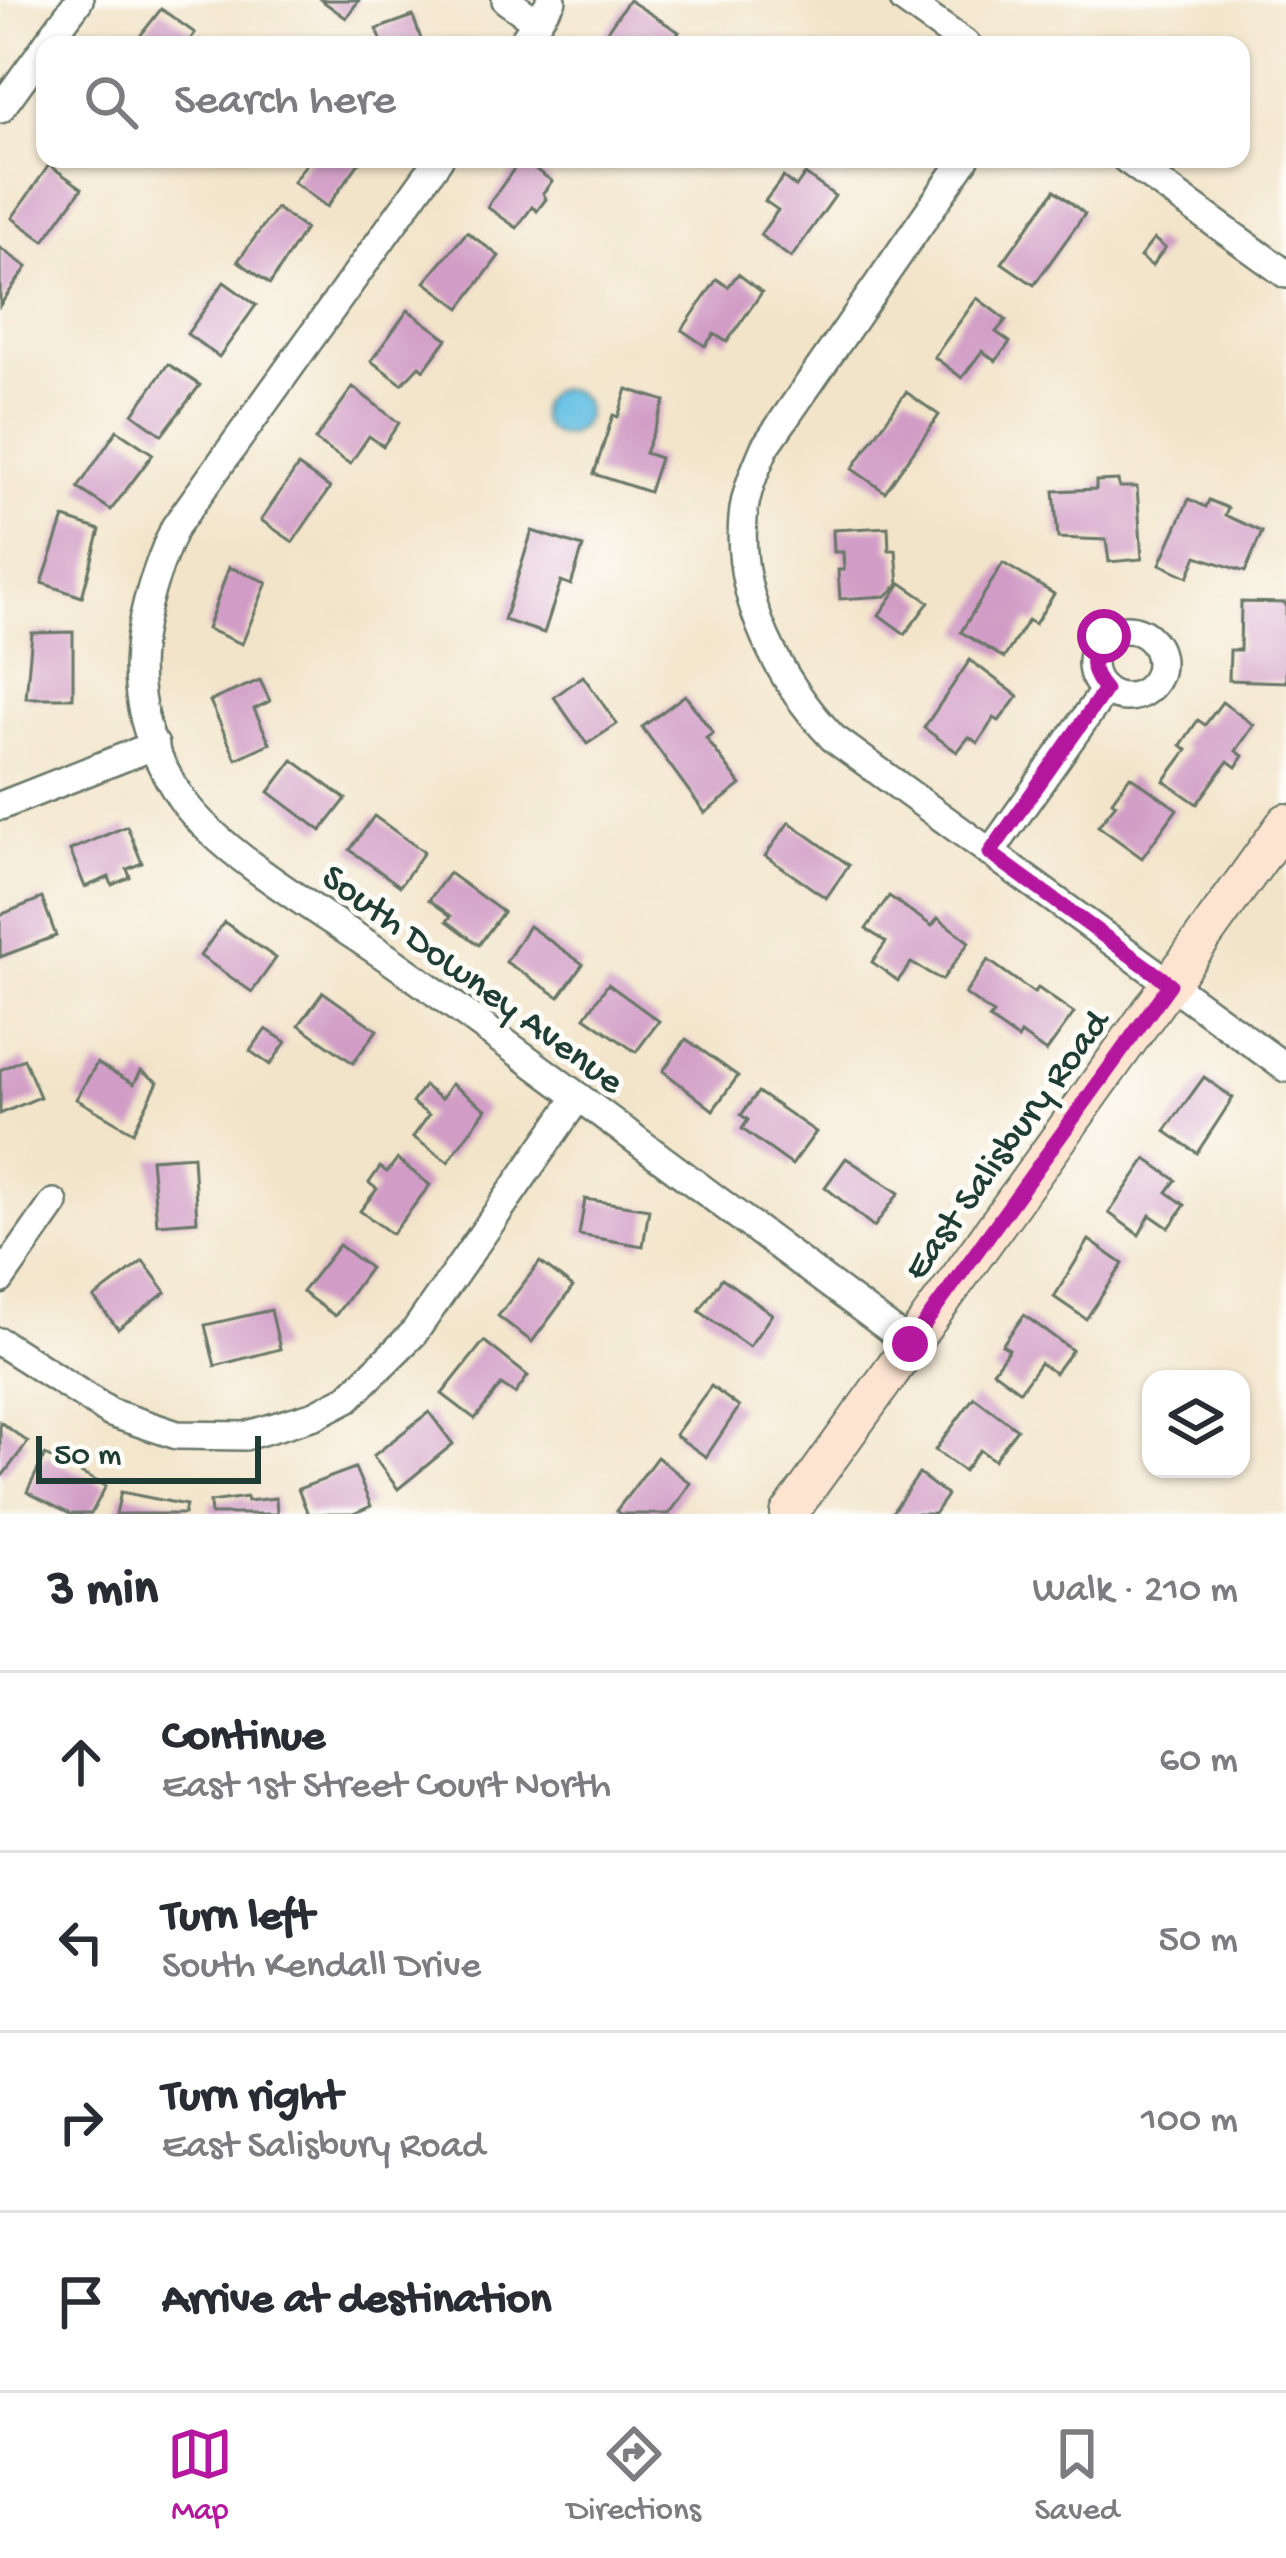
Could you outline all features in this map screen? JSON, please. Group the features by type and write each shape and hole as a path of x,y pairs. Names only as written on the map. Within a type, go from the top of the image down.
{"street":[{"path":"53,36 79,0"},
{"path":"506,0 544,11 526,36"},
{"path":"904,0 954,36"},
{"path":"0,110 36,60"},
{"name":"South Downey Avenue","path":"433,168 175,527 150,582 137,641 140,704 154,745 184,802 226,845 578,1097 910,1344"},
{"path":"959,168 779,423 748,487 743,520 745,565 755,610 789,685 833,738 1286,1068"},
{"path":"1139,168 1286,274"},
{"path":"990,853 1105,690"},
{"path":"0,806 154,745"},
{"name":"East Salisbury Road","path":"789,1514 1286,822"},
{"path":"0,1342 77,1395 148,1428 177,1435 245,1436 314,1415 348,1398 412,1334 578,1097"},
{"path":"0,1280 54,1203"}],"water":[{"path":"563,389 579,396 586,412 579,428 563,435 547,428 540,412 547,396"}],"building":[{"path":"321,0 359,0 346,18"},
{"path":"629,0 679,32 676,36 603,36"},
{"path":"161,9 195,33 193,36 140,36"},
{"path":"413,16 420,36 380,36 377,29"},
{"path":"47,168 82,188 44,241 12,218"},
{"path":"303,168 355,168 327,207 293,182"},
{"path":"515,168 534,168 552,181 543,193 546,199 537,211 532,207 517,228 487,207"},
{"path":"805,174 835,196 791,258 760,235 778,210 765,201 783,177 796,187"},
{"path":"1055,190 1085,214 1034,285 1002,263"},
{"path":"276,208 305,229 270,284 238,261"},
{"path":"467,232 499,256 460,308 425,282"},
{"path":"1154,239 1165,248 1152,266 1140,257"},
{"path":"0,248 27,267 0,305"},
{"path":"738,274 762,292 727,342 714,334 705,346 682,330 717,279 728,287"},
{"path":"224,282 256,305 219,357 187,334"},
{"path":"977,298 1006,320 996,332 1010,342 996,361 982,351 962,378 934,357"},
{"path":"408,310 447,339 424,370 419,366 402,384 371,361"},
{"path":"168,364 200,385 162,435 133,414"},
{"path":"353,387 399,423 383,446 369,436 350,464 315,440"},
{"path":"627,389 665,401 645,453 660,458 649,492 594,474 613,415 618,417"},
{"path":"906,392 939,415 885,492 852,469"},
{"path":"117,430 153,454 111,510 78,488"},
{"path":"298,466 330,488 293,542 261,520"},
{"path":"1118,480 1119,487 1137,487 1142,559 1109,562 1106,540 1058,538 1054,491 1096,489 1096,481"},
{"path":"1189,499 1206,507 1209,500 1228,508 1225,515 1262,532 1245,572 1197,556 1188,577 1160,564"},
{"path":"64,518 100,530 82,597 42,583"},
{"path":"888,527 899,584 886,596 840,599 838,570 844,570 843,552 834,552 833,530"},
{"path":"532,531 583,547 571,585 561,581 544,633 504,620"},
{"path":"1003,563 1054,594 1035,624 1028,620 1004,658 961,632"},
{"path":"229,567 267,582 242,644 207,629"},
{"path":"901,583 929,602 905,634 879,615"},
{"path":"1241,602 1286,603 1286,682 1229,680 1230,650 1240,650"},
{"path":"73,632 73,698 26,698 32,633"},
{"path":"970,660 1018,696 999,721 994,718 978,743 969,737 957,752 924,728"},
{"path":"583,676 617,724 587,744 554,697"},
{"path":"260,680 270,701 254,709 270,743 236,759 210,701"},
{"path":"685,695 713,733 706,738 741,785 705,813 642,727"},
{"path":"1222,702 1254,725 1236,751 1243,756 1236,767 1228,761 1197,804 1164,781 1187,750 1181,745 1198,720 1205,725"},
{"path":"293,760 346,799 321,831 269,792"},
{"path":"1130,776 1177,809 1142,858 1098,826"},
{"path":"374,816 424,852 400,886 350,850"},
{"path":"789,822 849,865 826,898 765,856"},
{"path":"127,826 142,863 127,869 130,877 112,885 109,877 85,887 70,850"},
{"path":"449,873 503,912 479,945 429,900"},
{"path":"889,896 932,926 938,918 969,942 942,980 911,963 898,981 872,962 886,942 866,929"},
{"path":"42,898 56,936 0,957 0,915"},
{"path":"224,922 276,958 252,992 200,956"},
{"path":"529,926 583,964 559,997 506,962"},
{"path":"988,960 1034,993 1038,988 1074,1013 1046,1052 989,1019 993,1014 965,994"},
{"path":"608,984 659,1021 636,1052 585,1017"},
{"path":"323,992 377,1030 353,1063 299,1025"},
{"path":"266,1029 286,1042 270,1065 250,1051"},
{"path":"686,1039 738,1076 713,1110 663,1071"},
{"path":"24,1059 40,1097 0,1114 0,1070"},
{"path":"97,1063 134,1084 141,1071 158,1082 133,1132 76,1099"},
{"path":"1204,1077 1233,1098 1197,1153 1165,1131"},
{"path":"451,1084 486,1109 448,1162 413,1137 429,1115 412,1103 424,1086 441,1099"},
{"path":"758,1092 816,1132 792,1165 742,1129 748,1120 741,1115"},
{"path":"193,1156 197,1221 157,1224 151,1159"},
{"path":"846,1158 899,1193 874,1227 825,1187"},
{"path":"397,1159 430,1185 392,1234 360,1211 377,1189 369,1183 380,1167 387,1172"},
{"path":"1146,1159 1176,1180 1167,1192 1185,1205 1169,1228 1150,1215 1139,1235 1109,1213"},
{"path":"585,1199 649,1209 643,1246 579,1235"},
{"path":"1089,1240 1123,1264 1086,1319 1054,1297"},
{"path":"339,1245 370,1268 335,1316 302,1292"},
{"path":"143,1261 166,1292 118,1329 94,1298"},
{"path":"540,1262 573,1287 532,1342 498,1316"},
{"path":"722,1278 772,1314 749,1347 699,1311"},
{"path":"271,1310 280,1349 215,1366 205,1325"},
{"path":"1024,1315 1072,1350 1055,1373 1040,1363 1020,1391 993,1371 1009,1349 1002,1345"},
{"path":"484,1341 528,1376 515,1394 501,1385 475,1419 442,1394"},
{"path":"711,1386 739,1407 706,1457 675,1435"},
{"path":"974,1397 1017,1429 994,1460 980,1450 964,1471 935,1450"},
{"path":"429,1412 453,1444 398,1489 373,1456"},
{"path":"0,1422 28,1442 3,1475 0,1473"},
{"path":"45,1455 106,1486 91,1514 70,1514 27,1492"},
{"path":"657,1457 690,1483 678,1502 669,1514 620,1514 616,1511"},
{"path":"355,1468 371,1506 353,1514 308,1514 298,1489"},
{"path":"919,1474 947,1495 934,1514 891,1514"},
{"path":"121,1492 186,1505 184,1514 116,1514"},
{"path":"247,1497 247,1501 276,1498 277,1514 211,1514 210,1502"}],"route":[{"path":"910,1344 1170,984 990,853 1105,690 1091,664 1094,648 1104,636"}]}
